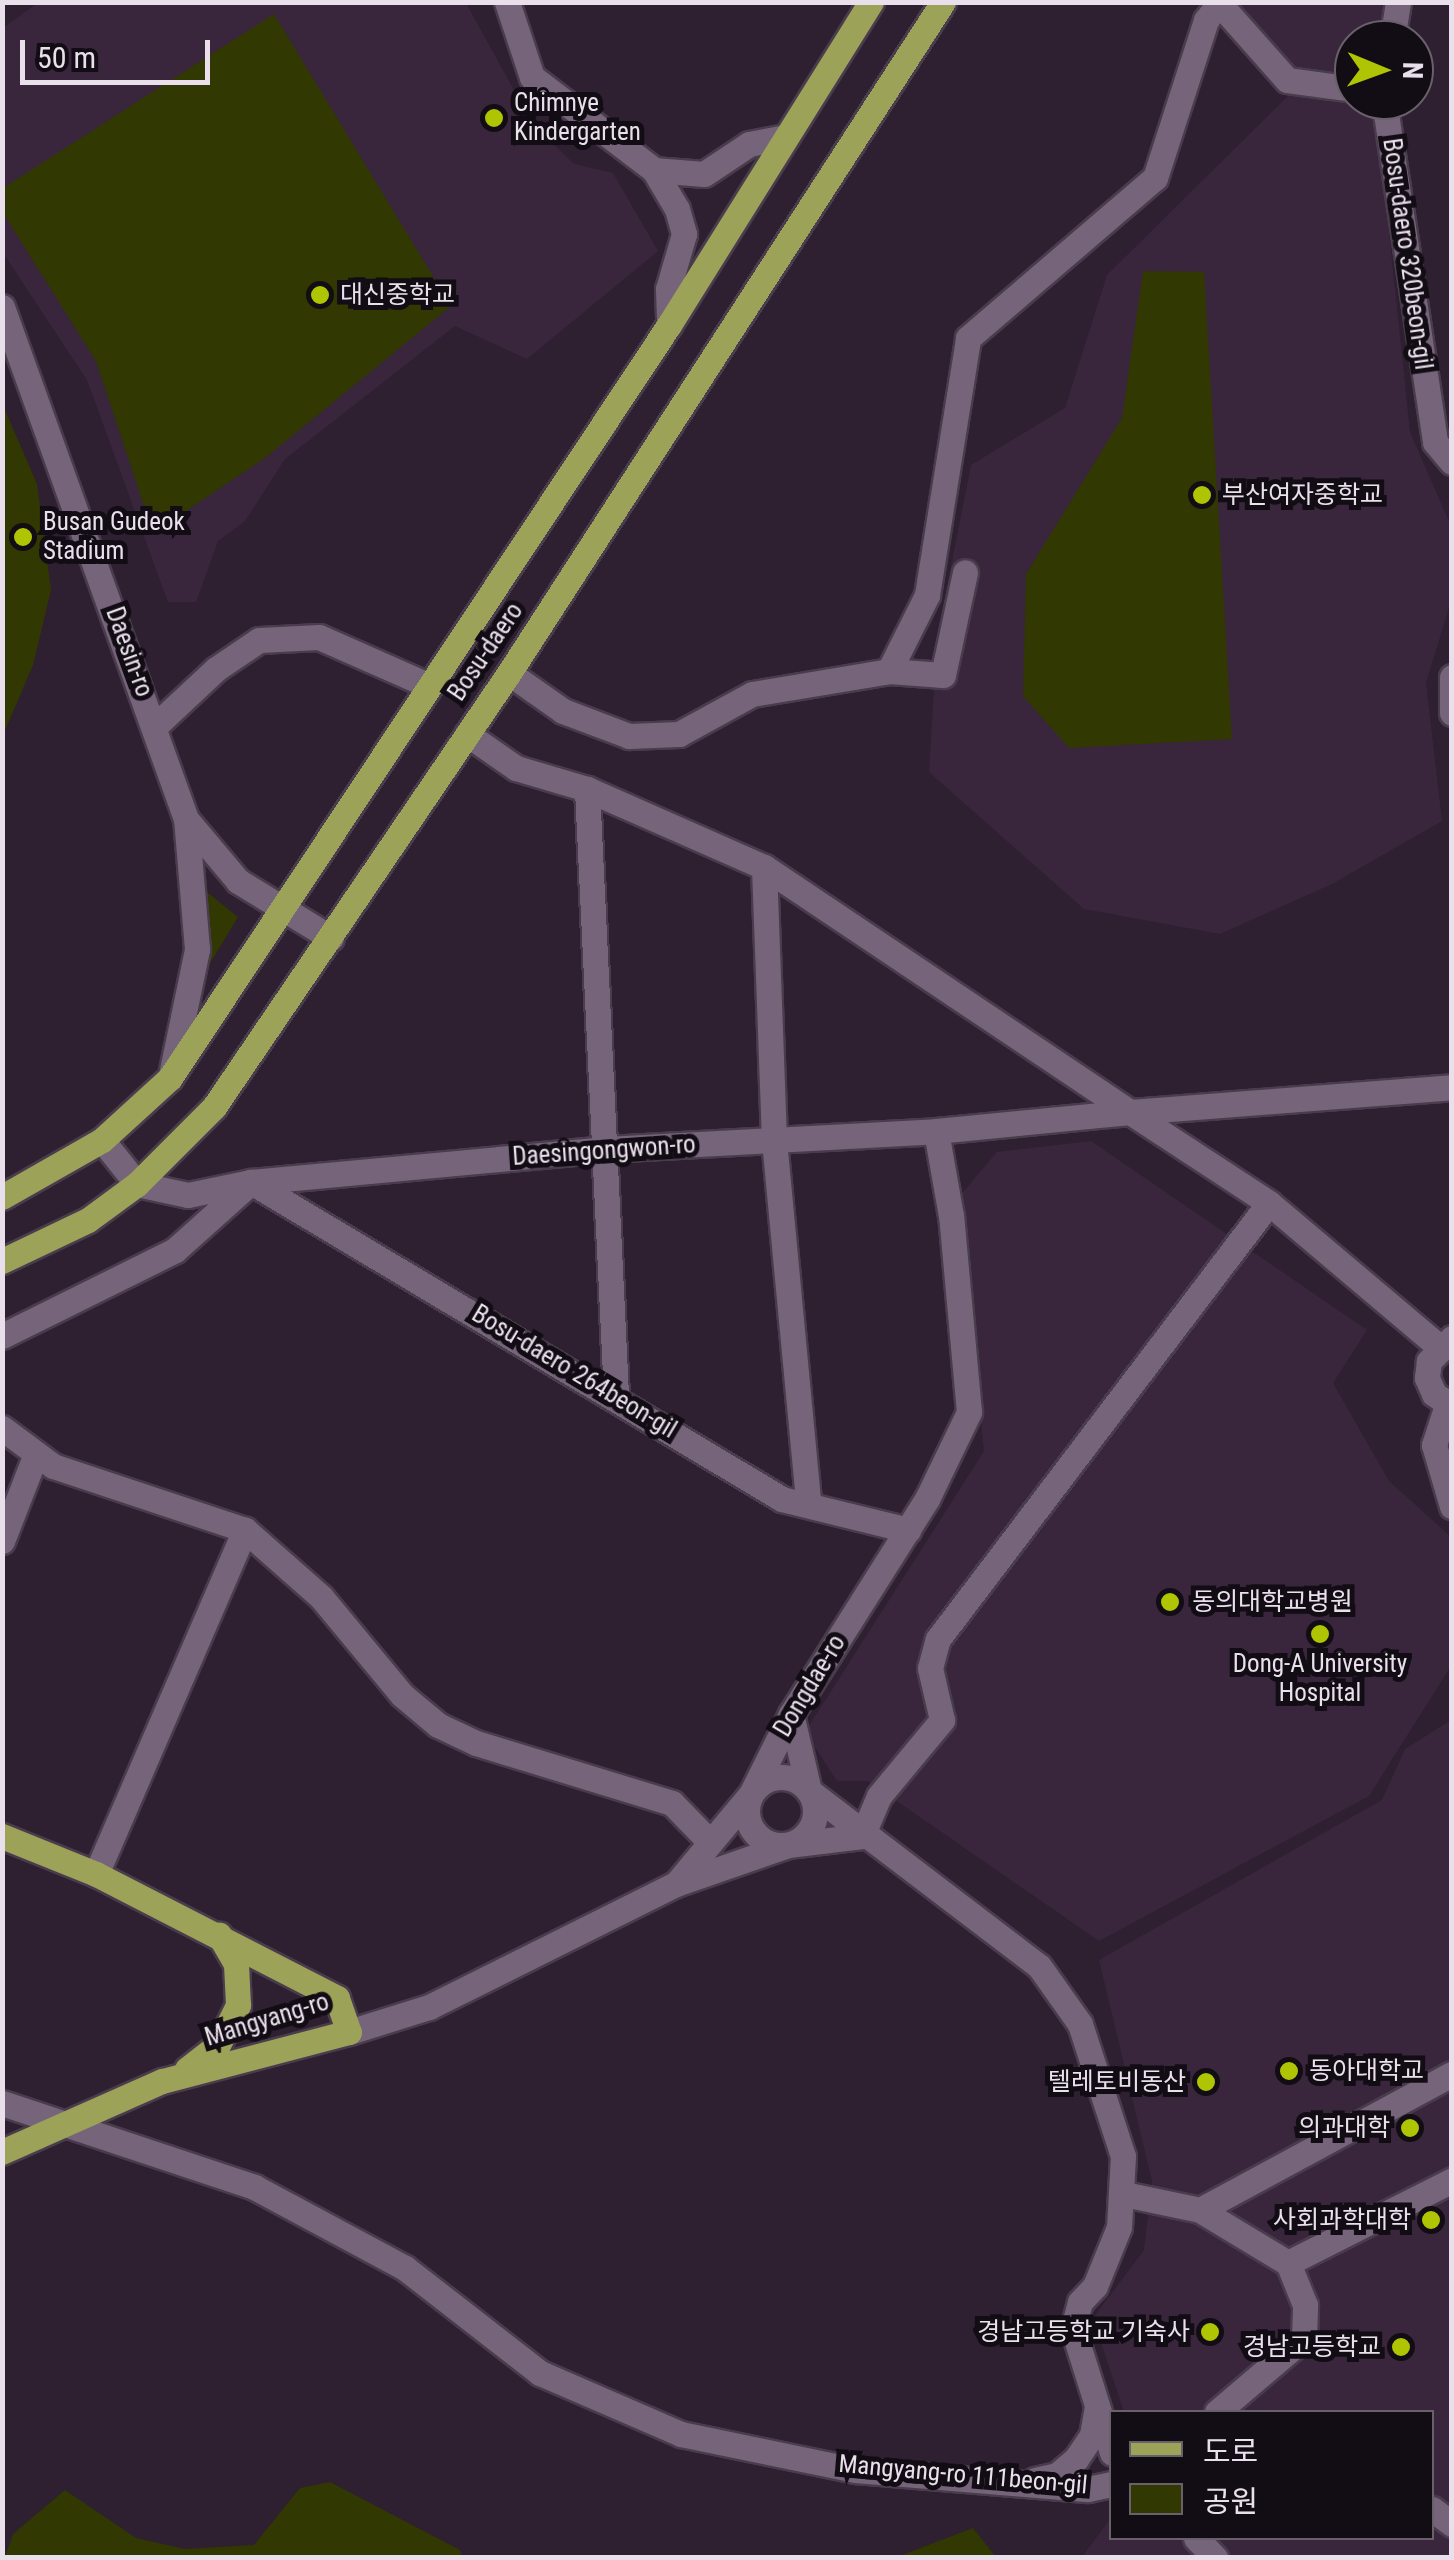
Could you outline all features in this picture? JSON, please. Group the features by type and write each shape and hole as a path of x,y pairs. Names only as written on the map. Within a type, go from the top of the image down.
{"main road":[{"name":"Bosu-daero","path":"2,1197 102,1140 170,1078 669,325 781,138 871,2"},
{"name":"Bosu-daero","path":"2,1261 88,1220 138,1184 214,1107 509,673 943,2"},
{"name":"Mangyang-ro","path":"2,1836 96,1874 337,1998 348,2032 162,2081"},
{"name":"Mangyang-ro","path":"2,2152 162,2081 204,2058 232,2023 238,1973 219,1934"}],"street":[{"path":"507,2 532,76 654,170 678,208 684,234 668,288 669,325"},
{"path":"888,671 927,595 968,338 1155,178 1206,20 1218,3 1287,80 1334,86"},
{"name":"Bosu-daero 320beon-gil","path":"1387,120 1435,442 1452,462"},
{"path":"654,170 704,174 749,144 781,138"},
{"name":"Daesin-ro","path":"2,307 186,818 238,882 331,938"},
{"path":"509,673 563,711 629,736 679,734 752,694 888,671 943,675 965,572"},
{"name":"Bosu-daero","path":"155,726 216,668 259,640 320,637 430,686"},
{"path":"1452,677 1452,714"},
{"path":"466,734 516,768 587,789 764,866 1269,1203 1445,1342 1427,1378 1450,1405 1434,1445 1452,1506"},
{"path":"587,789 616,1396"},
{"path":"170,1078 197,948 186,818"},
{"path":"764,866 774,1140 808,1500"},
{"name":"Daesingongwon-ro","path":"138,1184 188,1195 252,1182 606,1150 936,1131 1452,1087"},
{"name":"Dongdae-ro","path":"348,2032 429,2007 676,1884 751,1794 791,1714 908,1530 969,1412 952,1216 936,1131"},
{"path":"102,1140 138,1184"},
{"path":"2,1336 175,1250 252,1182"},
{"name":"Bosu-daero 264beon-gil","path":"252,1182 782,1498 808,1500 908,1530"},
{"path":"862,1836 880,1796 942,1720 930,1668 938,1638 1269,1203"},
{"path":"2,1428 53,1466 245,1530 320,1597 402,1695 438,1724 476,1743 672,1803 710,1842"},
{"path":"2,1541 36,1454"},
{"path":"96,1874 245,1530"},
{"path":"676,1884 788,1845 813,1824 791,1714"},
{"path":"862,1836 772,1844 749,1825 751,1794 779,1776 809,1790 862,1836 892,1850 1039,1966 1080,2024 1123,2156 1124,2194 1109,2254 1080,2302 1073,2329 1109,2444"},
{"path":"1200,2210 1452,2074"},
{"name":"Mangyang-ro 111beon-gil","path":"2,2103 56,2125 254,2186 406,2268 540,2373 682,2434 856,2470 1088,2489 1109,2485"},
{"path":"1288,2263 1452,2180"},
{"path":"1124,2194 1200,2210 1288,2263 1306,2305 1304,2338 1218,2410"},
{"path":"1019,2484 1057,2476 1076,2459 1092,2435 1097,2407"},
{"path":"1198,2540 1216,2558"}],"shaded area":[{"name":"대신중학교","path":"39,2 466,3 532,123 574,164 613,173 658,251 527,359 455,326 285,459 245,521 218,541 196,602 168,602 87,380 3,253 3,28"},
{"path":"1238,3 1383,3 1381,20 1334,20 1334,73 1289,67"},
{"name":"부산여자중학교","path":"1291,93 1334,101 1334,120 1377,120 1410,432 1451,526 1451,601 1426,683 1442,821 1332,884 1220,934 1084,909 929,772 937,638 971,465 1065,408 1107,275"},
{"name":"동의대학교병원","path":"1091,1141 1367,1330 1333,1383 1389,1481 1452,1538 1451,1666 1369,1796 1099,1941 868,1781 837,1781 805,1732 984,1451 958,1198 997,1152"},
{"name":"동아대학교","path":"1451,1720 1451,2557 1081,2558 1109,2521 1109,2540 1434,2540 1434,2410 1123,2410 1093,2318 1144,2250 1152,2181 1099,1960 1382,1800 1405,1749"}],"green space":[{"path":"274,14 451,306 265,458 153,533 96,361 3,213 3,188"},
{"path":"1143,271 1204,272 1232,739 1069,748 1023,696 1026,574 1122,418"},
{"name":"Busan Gudeok Stadium","path":"2,403 37,484 51,590 33,665 3,735"},
{"path":"202,888 238,917 209,965"},
{"path":"330,2482 460,2550 462,2557 5,2557 13,2534 65,2490 136,2538 185,2549 254,2545 300,2488"},
{"path":"973,2528 996,2557 897,2557"}],"place":[{"name":"Chimnye Kindergarten","path":"494,118"},
{"name":"대신중학교","path":"320,295"},
{"name":"부산여자중학교","path":"1202,495"},
{"name":"Busan Gudeok Stadium","path":"23,537"},
{"name":"동의대학교병원","path":"1170,1602"},
{"name":"Dong-A University Hospital","path":"1320,1634"},
{"name":"동아대학교","path":"1289,2071"},
{"name":"텔레토비동산","path":"1206,2082"},
{"name":"의과대학","path":"1410,2128"},
{"name":"사회과학대학","path":"1431,2220"},
{"name":"경남고등학교 기숙사","path":"1210,2332"},
{"name":"경남고등학교","path":"1401,2347"}]}
